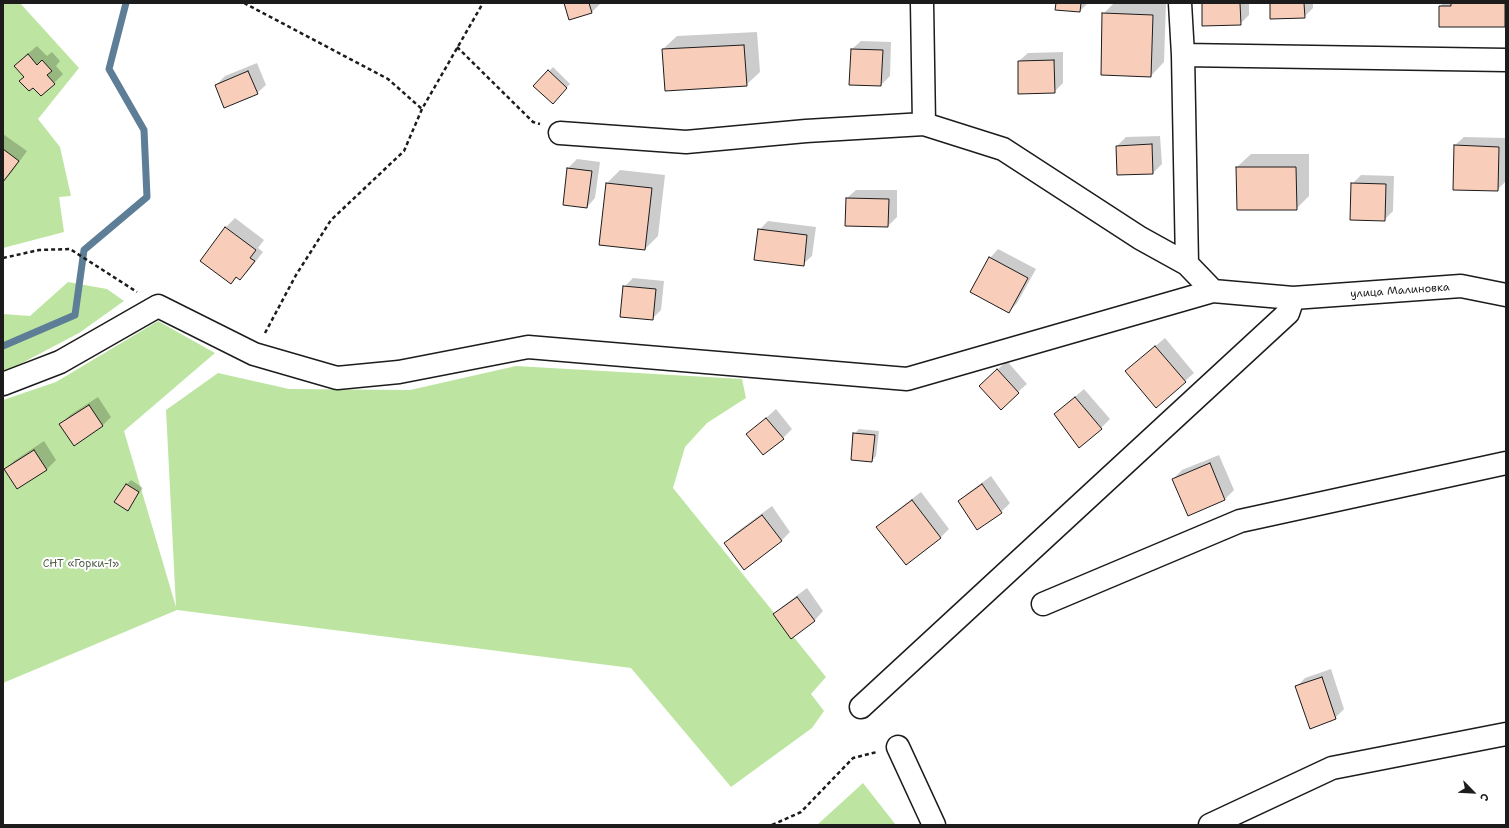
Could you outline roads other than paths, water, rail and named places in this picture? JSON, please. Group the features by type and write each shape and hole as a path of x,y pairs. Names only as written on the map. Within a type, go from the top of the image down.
{"street":[{"path":"922,3 924,124"},
{"path":"1180,3 1183,55 1186,264"},
{"path":"1183,55 1506,60"},
{"path":"3,384 60,362 158,306 254,354 337,378 399,372 528,347 907,380 1213,291 1186,264 1140,238 1003,149 924,124 806,131 686,142 560,133"},
{"name":"улица Малиновка","path":"1213,291 1293,298 1461,286 1506,295"},
{"path":"861,707 1288,313 1293,298"},
{"path":"1043,604 1240,521 1506,463"},
{"path":"1210,825 1332,768 1506,734"},
{"path":"898,747 934,825"}],"waterway":[{"path":"3,346 75,315 84,250 147,197 144,130 109,69 126,3"}],"park label":[{"name":"СНТ «Горки-1»","path":"81,564"}]}
